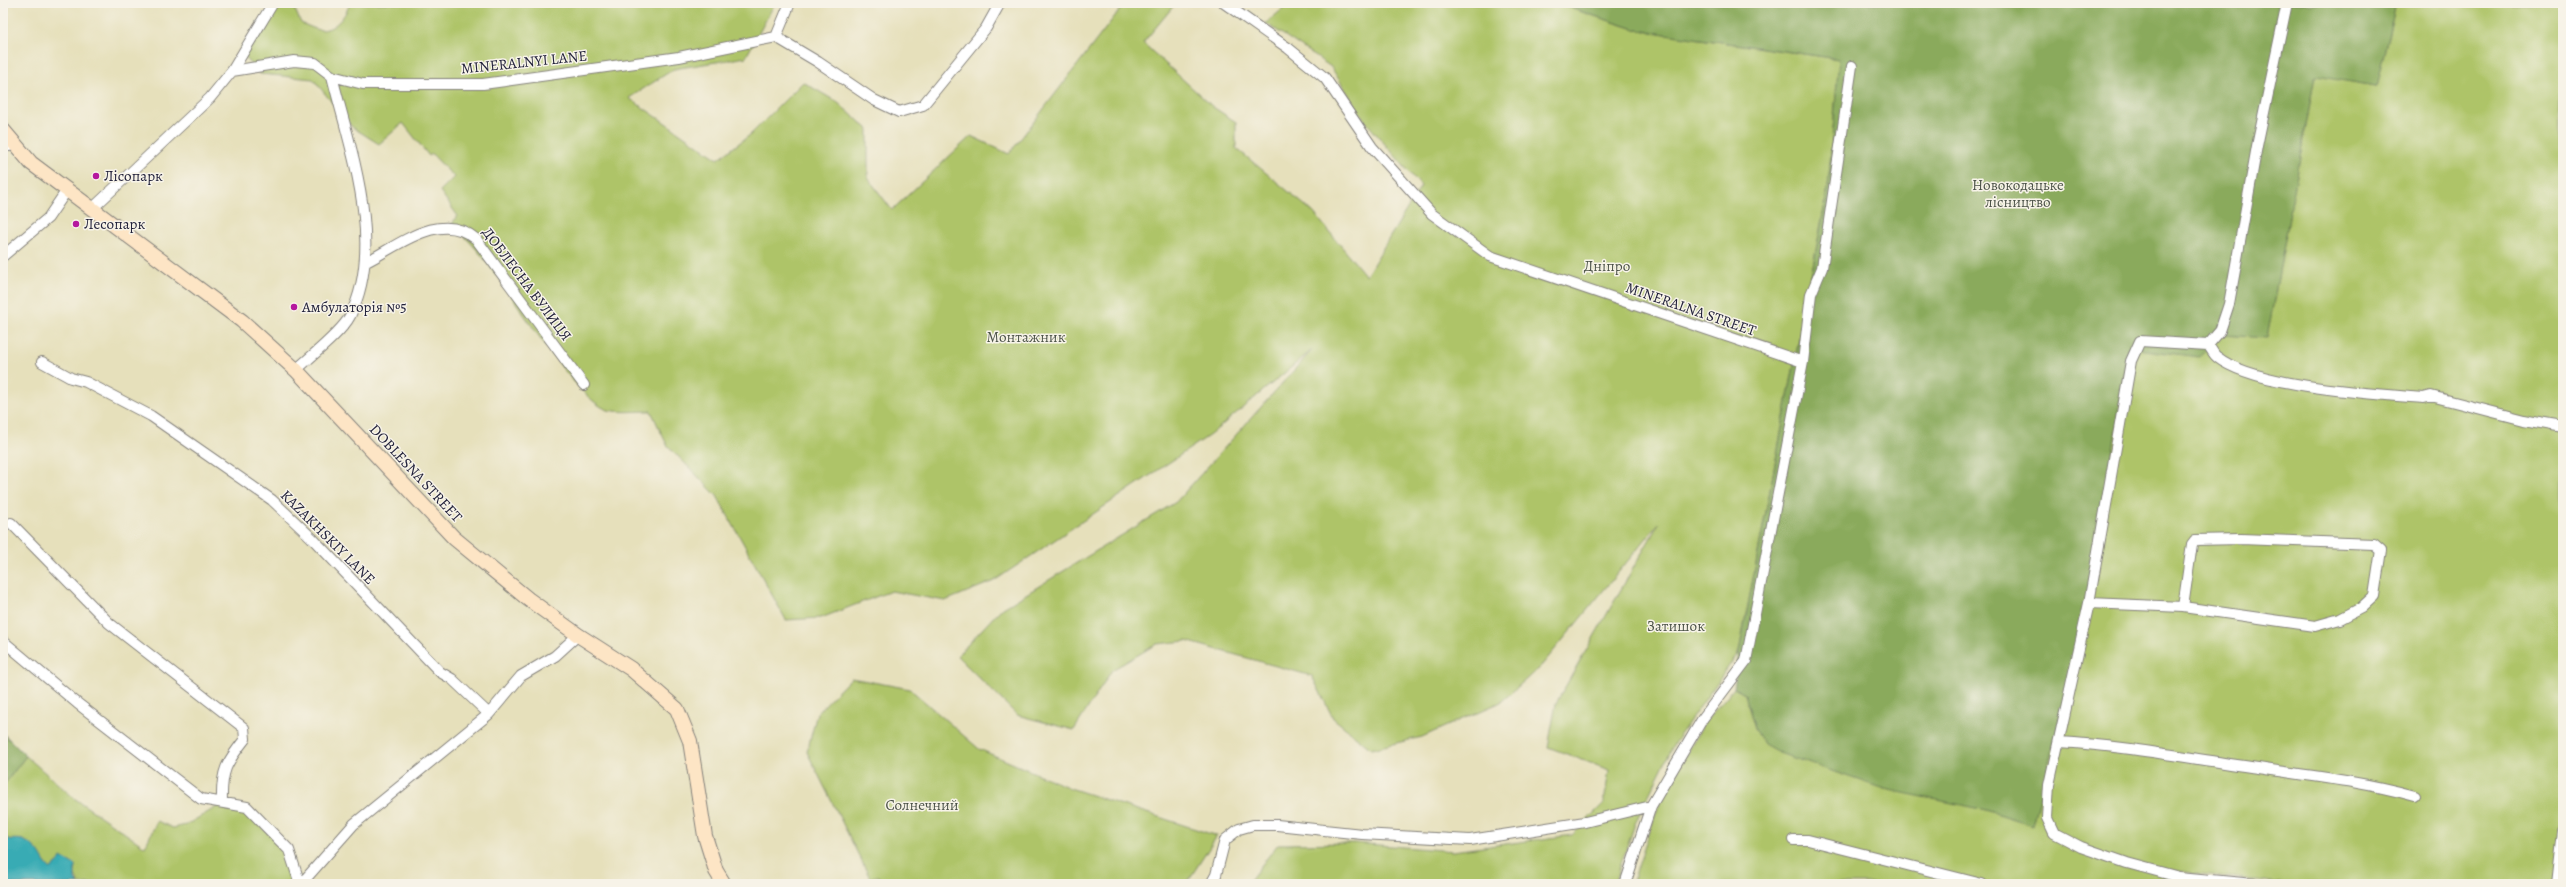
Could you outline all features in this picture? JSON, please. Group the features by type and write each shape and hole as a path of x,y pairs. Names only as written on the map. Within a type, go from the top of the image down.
{"street":[{"path":"93,208 210,98 232,71 273,3"},
{"path":"790,3 776,37 874,100 899,112 923,105 986,28 1000,3"},
{"name":"MINERALNA STREET","path":"1224,3 1325,78 1372,147 1432,214 1490,256 1803,362"},
{"path":"2254,884 2179,877 2081,847 2054,833 2047,818 2049,785 2089,603 2131,361 2140,341 2208,344 2220,331 2229,304 2257,146 2286,3"},
{"name":"MINERALNYI LANE","path":"232,71 294,61 315,63 332,76 363,84 496,83 679,57 776,37"},
{"path":"1625,884 1651,806 1703,718 1746,661 1803,362 1811,294 1822,268 1852,66"},
{"path":"296,370 349,317 366,262 362,200 332,76"},
{"name":"DOBLESNA STREET","path":"3,130 8,146 93,208 242,321 296,370 454,538 528,599 578,636 631,669 677,709 690,741 705,836 716,870 724,884"},
{"path":"3,256 48,218 67,190"},
{"name":"ДОБЛЕСНА ВУЛИЦЯ","path":"366,262 418,233 443,228 458,228 468,232 476,239 584,385"},
{"path":"2208,344 2216,357 2243,371 2285,382 2423,398 2431,396 2524,420 2563,427"},
{"name":"KAZAKHSKIY LANE","path":"42,362 71,378 86,382 151,416 272,500 312,538 440,672 452,679 489,714"},
{"path":"11,522 109,623 244,728 245,739 226,763 222,786 222,802"},
{"path":"2089,603 2183,607 2315,626 2340,618 2361,608 2374,596 2381,550 2374,544 2241,539 2195,540 2192,544 2183,607"},
{"path":"300,884 354,824 489,714 521,676 556,656 578,636"},
{"path":"3,641 83,708 201,799 247,807 289,850 300,884"},
{"path":"2059,742 2140,749 2218,762 2288,771 2390,789 2414,796"},
{"path":"1211,884 1216,875 1225,840 1239,830 1253,826 1277,825 1362,834 1470,840 1585,822 1651,806"},
{"path":"2557,884 2563,831"},
{"path":"1793,840 1808,840 1982,884"}],"green space":[{"path":"277,3 292,3 301,23 322,30 332,27 340,21 350,3 775,3 746,57 674,69 629,98 718,159 750,135 803,82 837,102 868,129 868,178 892,210 971,136 1009,154 1125,3 1176,3 1143,43 1213,107 1236,122 1236,148 1313,212 1366,276 1421,186 1365,121 1331,67 1266,23 1290,3 1562,3 1573,9 1638,30 1839,59 1828,188 1739,652 1675,742 1636,821 1614,884 1247,884 1278,844 1354,843 1453,851 1572,835 1604,803 1609,770 1548,747 1556,703 1659,523 1542,665 1501,702 1422,737 1371,749 1333,718 1312,676 1186,641 1157,644 1112,670 1074,730 1017,715 957,656 1000,610 1176,502 1312,350 1210,435 994,581 945,601 891,591 821,618 786,620 717,496 667,445 651,411 613,411 595,403 566,372 550,352 484,258 452,225 457,215 440,191 454,177 432,154 429,156 403,123 379,144 352,127 313,79 260,74 243,55"},
{"name":"Новокодацьке лісництво","path":"1562,3 2396,3 2376,86 2315,76 2267,338 2222,335 2199,357 2129,348 2088,607 2033,825 1986,810 1884,789 1782,754 1764,744 1755,729 1745,694 1734,688 1739,652 1828,188 1839,59 1638,30 1573,9"},
{"path":"2396,3 2563,3 2563,884 2288,884 2176,871 2171,884 1632,884 1658,807 1703,724 1734,688 1745,694 1755,729 1986,810 2033,824 2088,607 2129,348 2152,350 2222,335 2267,337 2315,75 2376,86"},
{"name":"Солнечний","path":"851,678 910,689 979,749 1070,788 1217,836 1186,884 885,884 878,876 870,878 807,752 817,713"},
{"path":"3,733 26,756 3,786"},
{"path":"26,756 74,798 145,847 157,821 173,828 186,825 220,805 245,810 285,850 297,884 79,884 74,874 76,868 58,863 51,869 23,840 7,840 3,837 3,786"}],"water":[{"path":"3,837 8,839 19,839 31,844 38,851 47,866 51,869 58,863 61,857 75,865 75,880 79,884 3,884"}],"place":[{"name":"Лісопарк","path":"96,176"},
{"name":"Лесопарк","path":"76,224"},
{"name":"Амбулаторія №5","path":"294,307"}],"park label":[{"name":"Дніпро","path":"1607,266"},
{"name":"Монтажник","path":"1026,337"},
{"name":"Затишок","path":"1676,626"}]}
